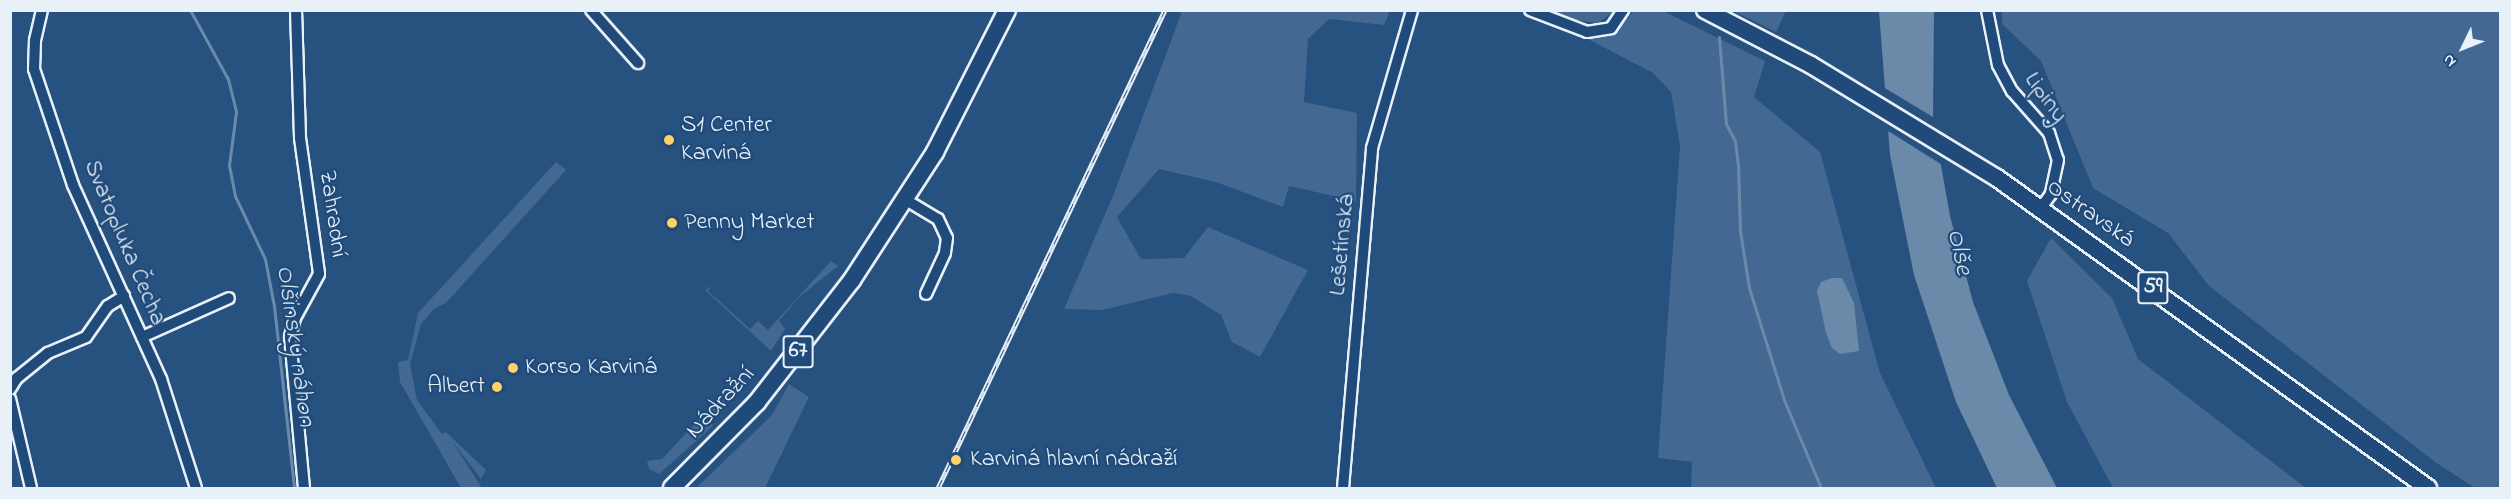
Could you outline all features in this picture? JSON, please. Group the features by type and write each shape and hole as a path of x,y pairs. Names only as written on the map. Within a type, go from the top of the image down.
{"main road":[{"name":"67","path":"993,40 995,10"},
{"name":"Nádražní","path":"672,489 787,367 906,200 1007,10"},
{"name":"Ostravská","path":"1705,10 1824,73 1997,178 2428,489"}],"street":[{"name":"Svatopluka Čecha","path":"42,10 35,41 34,69 74,185 161,379 196,489"},
{"name":"Zahradní","path":"296,10 300,138 320,274 295,318 290,337 304,489"},
{"path":"591,10 638,63"},
{"name":"Lešetínská","path":"1343,489 1372,148 1412,10"},
{"path":"1530,10 1587,32 1611,28 1623,10"},
{"name":"Lipiny","path":"1987,10 1998,65 2012,91 2049,133 2058,160 2051,194 2041,208"},
{"path":"906,200 938,219 947,238 945,253 926,294"},
{"path":"10,389 17,378 48,353 86,337 99,324 108,306 124,296"},
{"path":"142,338 229,298"},
{"path":"10,399 31,489"}],"shaded area":[{"path":"1182,11 1390,11 1384,25 1329,19 1308,39 1304,102 1357,113 1356,201 1289,186 1283,207 1216,182 1159,169 1117,217 1141,259 1184,258 1208,227 1308,270 1260,357 1232,342 1221,315 1191,296 1173,293 1102,310 1064,309 1115,191"},
{"path":"1551,11 1615,11 1598,23 1575,20"},
{"path":"1634,11 1663,11 1765,61 1754,97 1820,152 1880,373 1936,488 1691,488 1692,462 1658,458 1680,146 1671,92 1653,73 1586,38 1612,35"},
{"path":"1733,11 1786,11 1776,32"},
{"path":"2002,11 2500,11 2500,488 2475,488 2435,462 2209,286 2168,233 2093,188 2041,61 2002,24"},
{"path":"556,162 566,170 446,303 434,309 421,324 410,364 417,400 442,434 446,432 486,470 481,479 452,441 482,488 461,488 400,382 398,362 408,360 418,313"},
{"path":"2051,238 2112,298 2138,359 2306,488 2113,488 2067,402 2027,281"},
{"path":"831,261 838,266 798,298 779,321 785,329 771,351 705,290 711,286 708,291 750,329 758,321 768,330"},
{"path":"738,377 744,383 710,419 713,426 659,474 649,469 647,461 662,459"},
{"path":"789,384 809,397 765,488 696,488 772,415"}],"water":[{"name":"Olše","path":"1879,11 1934,11 1933,120 1950,216 1973,302 2009,395 2057,488 1997,488 1956,402 1914,275 1890,155"},
{"path":"1832,278 1842,278 1854,303 1859,351 1840,354 1832,348 1826,333 1817,291 1821,282"}],"pier":[{"path":"1880,85 1936,119 1944,166 1885,129"}],"waterway":[{"name":"Olšinský náhon","path":"190,10 228,79 236,112 229,165 235,196 265,259 274,306 294,488"},
{"path":"1719,37 1726,124 1735,141 1738,164 1740,231 1749,288 1784,400 1821,488"}],"railway":[{"path":"938,488 1165,10"}],"place":[{"name":"S1 Center Karviná","path":"669,140"},
{"name":"Penny Market","path":"672,223"},
{"name":"Korso Karviná","path":"513,368"},
{"name":"Albert","path":"497,387"},
{"name":"Karviná hlavní nádraží","path":"956,460"}]}
